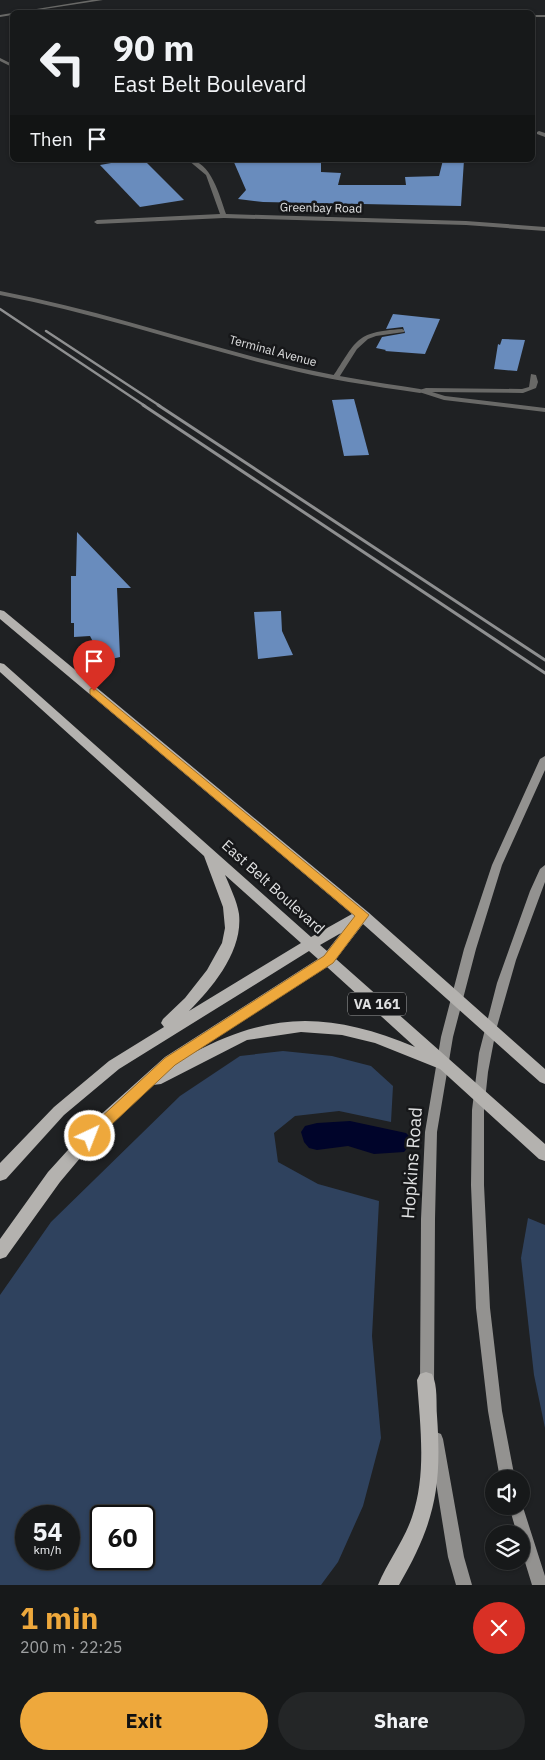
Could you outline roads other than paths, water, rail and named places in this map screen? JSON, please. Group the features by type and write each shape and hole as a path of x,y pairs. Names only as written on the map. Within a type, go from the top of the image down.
{"main road":[{"path":"0,614 363,915 545,1078"},
{"name":"East Belt Boulevard","path":"0,666 545,1154"},
{"name":"Hopkins Road","path":"464,1585 456,1557 426,1380 431,1132 447,1037 470,949 497,865 545,759"},
{"path":"0,1174 59,1111 173,1019 211,978 229,942 232,915 210,854"},
{"path":"506,1470 496,1423 479,1273 477,1123 485,1053 505,976 545,869"},
{"path":"143,1044 310,944 363,915"},
{"path":"0,1252 54,1177 102,1122 170,1062 328,959 363,915"},
{"path":"140,1088 238,1038 265,1031 298,1026 323,1025 362,1032 451,1068"},
{"path":"388,1585 406,1555 427,1496 429,1442 426,1380"},
{"path":"519,1515 540,1585"}],"street":[{"path":"66,0 72,4"},
{"path":"33,10 101,0"},
{"path":"193,162 208,174 224,216"},
{"name":"Greenbay Road","path":"97,222 224,216 466,223 545,228"},
{"name":"Terminal Avenue","path":"0,293 90,312 278,365 336,378 420,391 444,398 545,410"},
{"path":"336,378 358,342 370,334 402,330"},
{"path":"420,391 523,391 532,388 534,382 533,375"}],"railway":[{"path":"0,309 145,406"},
{"path":"46,331 160,406"},
{"path":"143,405 545,673"},
{"path":"158,405 545,660"}]}
